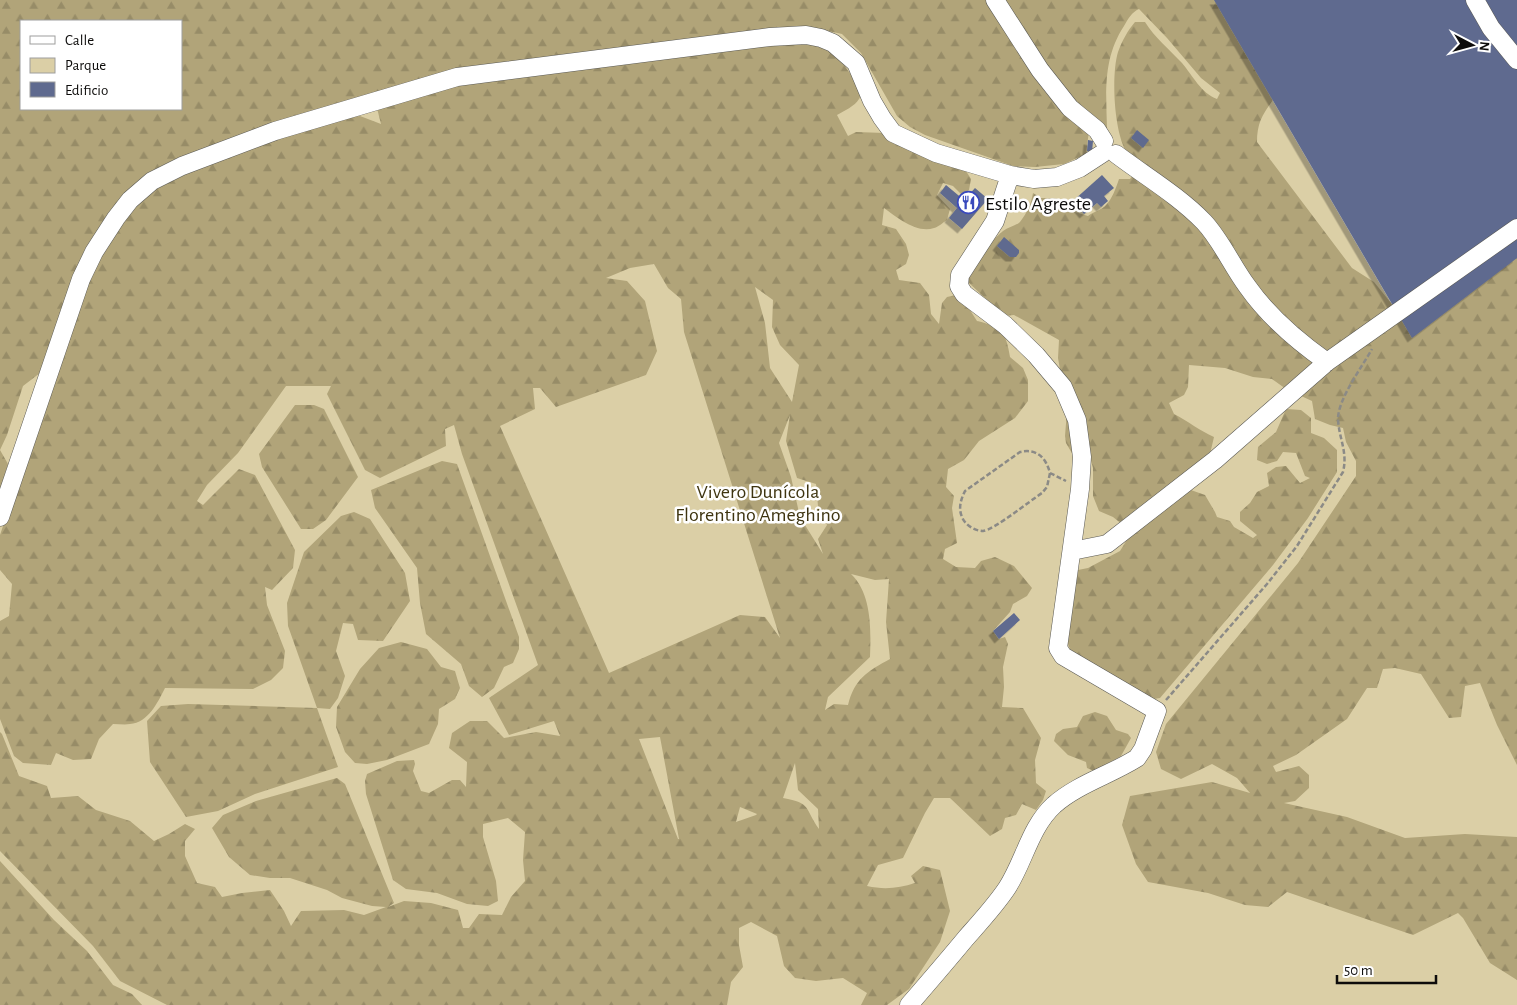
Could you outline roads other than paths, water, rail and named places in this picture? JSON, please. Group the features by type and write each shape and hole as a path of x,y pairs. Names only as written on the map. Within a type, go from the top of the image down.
{"street":[{"path":"994,0 1040,70 1070,108 1097,130 1108,149 1172,194 1205,223 1247,287 1300,343 1327,362"},
{"path":"1475,0 1491,28 1517,60"},
{"path":"0,517 81,278 94,252 116,218 130,200 152,181 182,166 275,131 457,77 770,37 806,35 833,43 856,63 879,112 894,132 936,153 1010,175 1034,179 1056,177 1080,168 1108,149"},
{"path":"909,1005 991,909 1007,887 1042,819 1053,806 1068,795 1137,758 1143,750 1157,711 1063,656 1058,648 1080,488 1082,457 1077,420 1063,387 1036,356 1005,326 964,294 959,286 960,275 995,222 1010,175"},
{"path":"1072,551 1107,544 1215,460 1327,362 1517,228"}],"place":[{"name":"Estilo Agreste","path":"969,203"}],"park label":[{"name":"Vivero Dunícola Florentino Ameghino","path":"758,502"}]}
